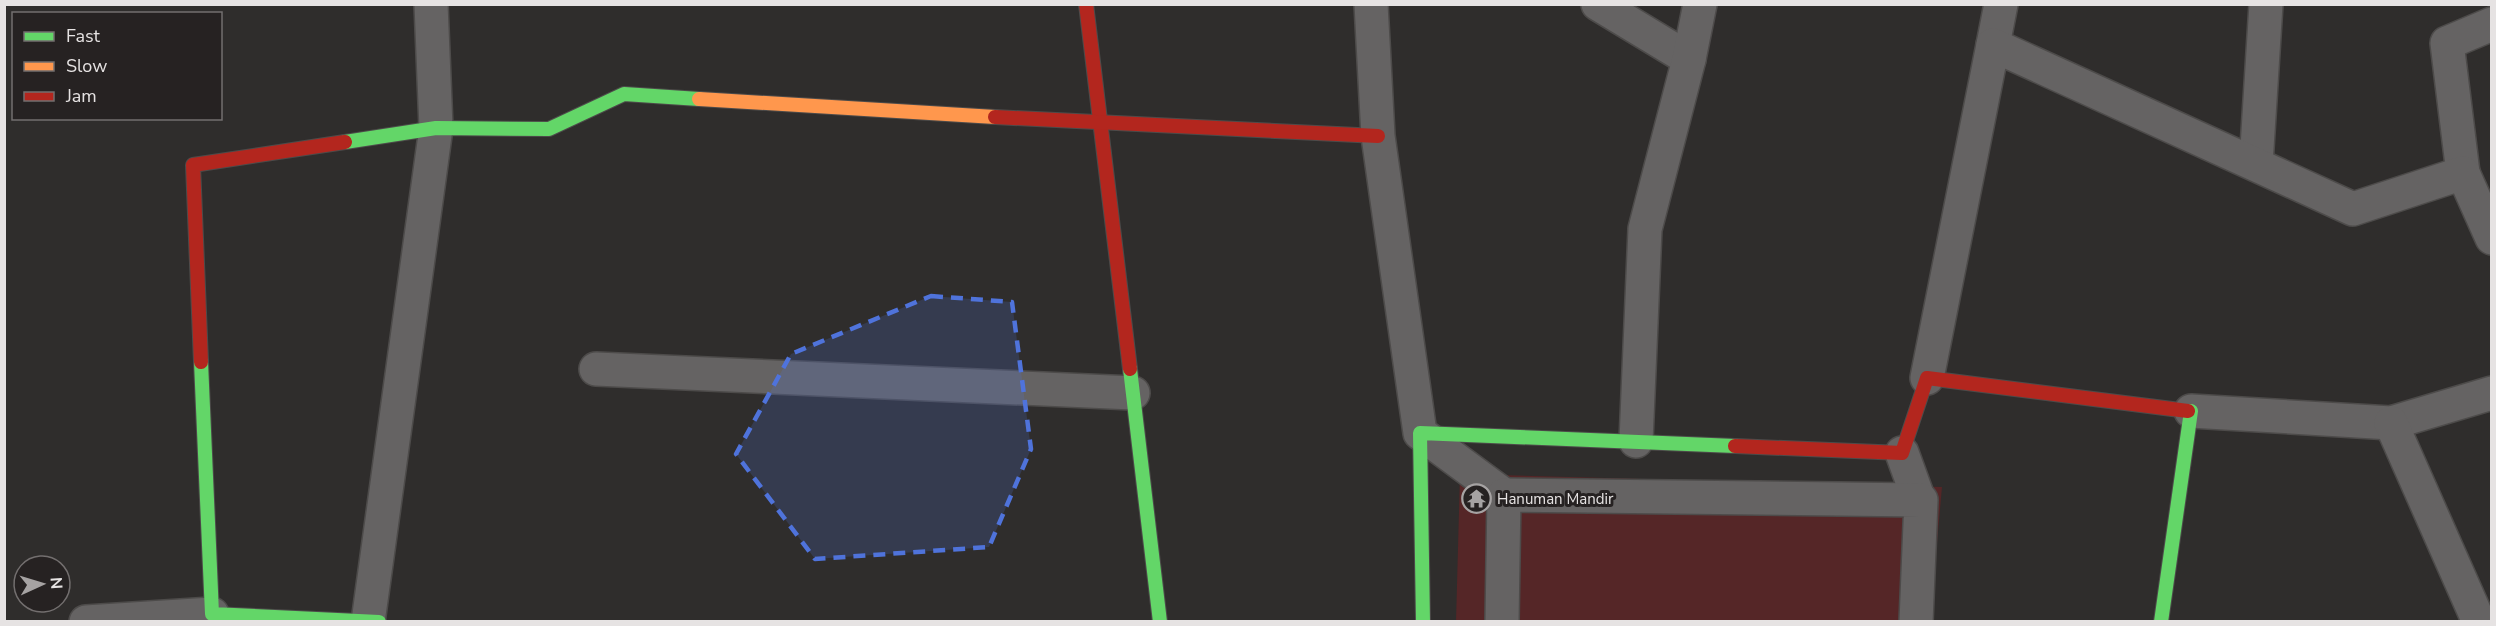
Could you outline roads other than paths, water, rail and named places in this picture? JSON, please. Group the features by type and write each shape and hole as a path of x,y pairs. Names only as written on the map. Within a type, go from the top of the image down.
{"street":[{"path":"86,621 212,615 372,621 436,128 431,4"},
{"path":"1086,4 1160,621"},
{"path":"1371,4 1378,136 1420,433 1423,621"},
{"path":"1598,4 1689,59"},
{"path":"1636,441 1645,229 1689,59 1700,4"},
{"path":"1916,621 1920,500 1902,453 1927,378 2001,4"},
{"path":"2256,165 2266,4"},
{"path":"2491,237 2463,173 2447,43 2492,24"},
{"path":"1993,45 2353,209 2463,173"},
{"path":"212,615 193,165 436,128 549,129 624,94 1100,124 1378,136"},
{"path":"596,369 1133,393"},
{"path":"1927,378 2191,411 2391,423 2492,393"},
{"path":"2161,621 2191,411"},
{"path":"2391,423 2479,621"},
{"path":"1420,433 1902,453"},
{"path":"1420,433 1504,495 1920,500"},
{"path":"1502,621 1504,495"}],"place":[{"name":"Hanuman Mandir","path":"1476,499"}]}
